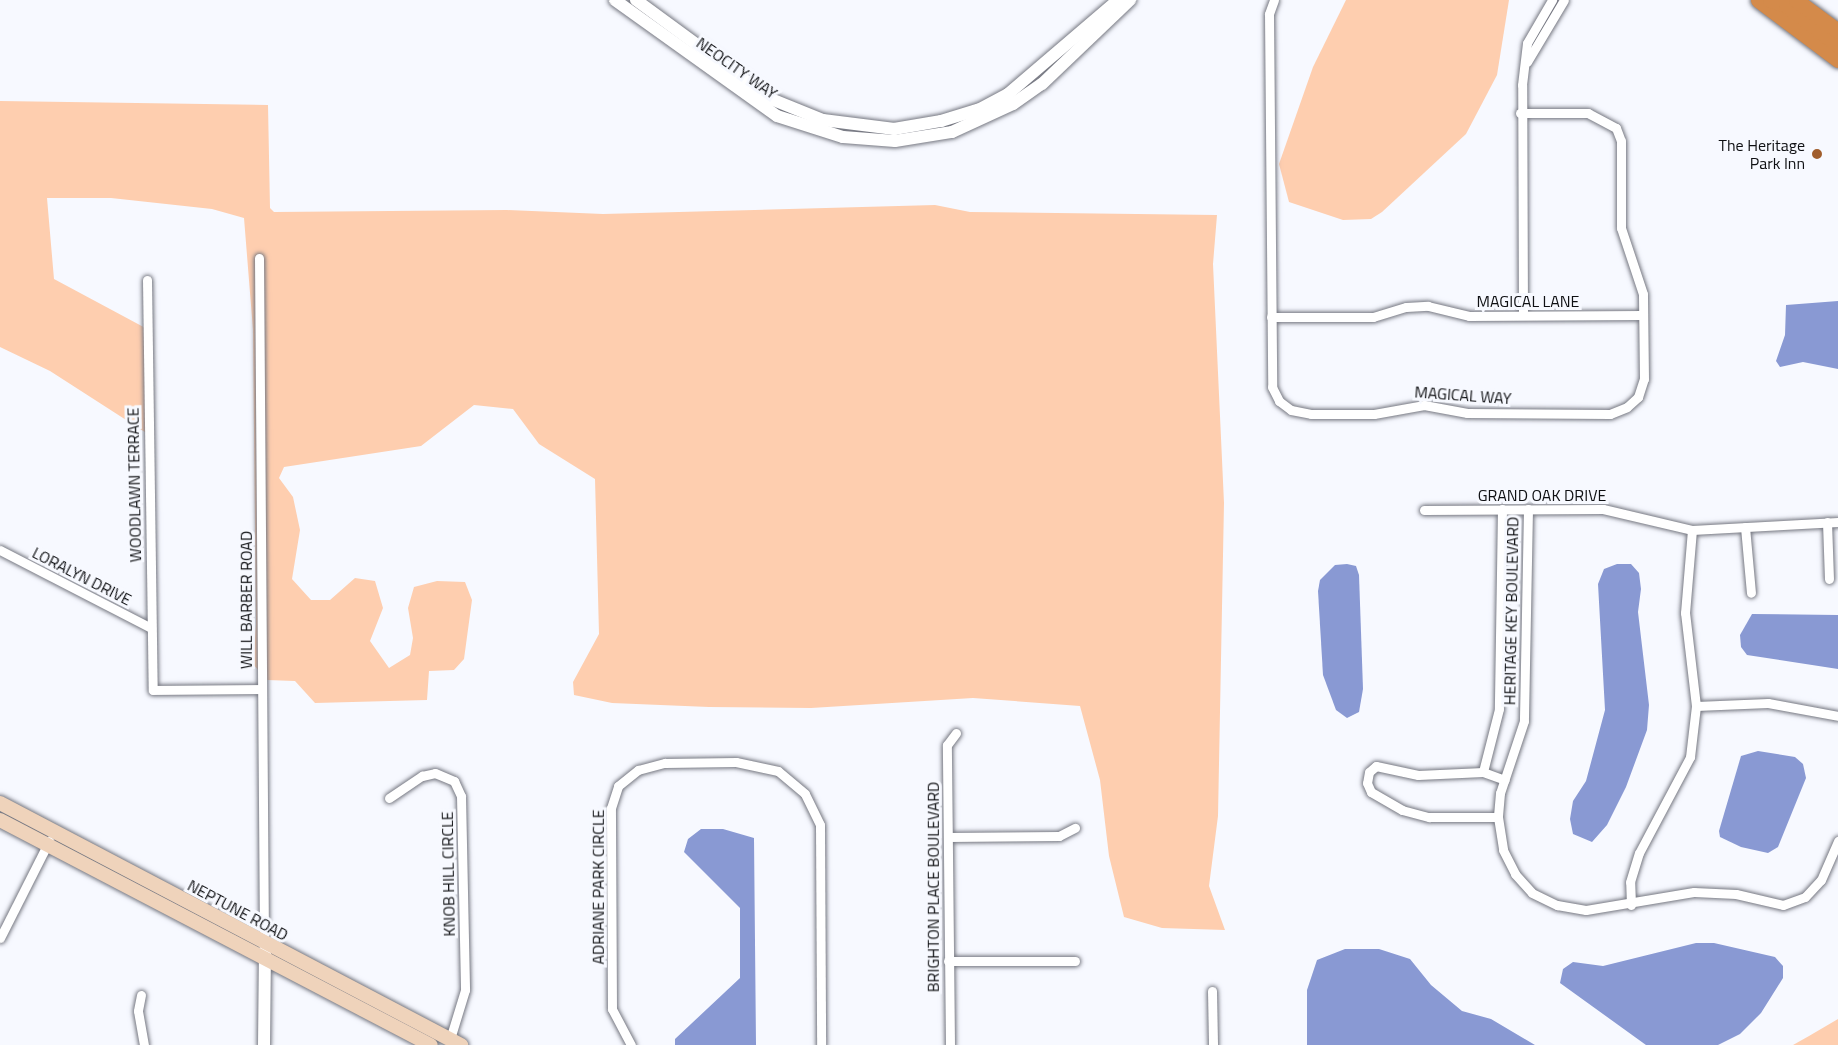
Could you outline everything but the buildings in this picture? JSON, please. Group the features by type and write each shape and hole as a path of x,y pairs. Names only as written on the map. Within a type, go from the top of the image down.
{"highway":[{"path":"1758,0 1838,60"},
{"path":"1770,0 1786,6 1838,45"},
{"path":"1796,0 1838,31"}],"main road":[{"name":"NEPTUNE ROAD","path":"0,803 456,1042"},
{"name":"NEPTUNE ROAD","path":"0,820 430,1045"}],"street":[{"name":"NEOCITY WAY","path":"615,0 755,103 869,140 952,132 994,114 1042,84 1130,0"},
{"name":"NEOCITY WAY","path":"636,0 745,83 801,119 894,129 941,121 978,110 1032,77 1118,0"},
{"name":"MAGICAL WAY","path":"1274,0 1269,14 1272,387 1279,401 1292,410 1311,414 1374,414 1424,405 1467,413 1610,414 1627,407 1638,398 1644,379 1643,294 1621,228 1621,141 1616,128 1588,113 1520,113"},
{"path":"1523,315 1520,113 1527,62 1527,43 1552,0"},
{"path":"1527,62 1564,0"},
{"path":"650,26 657,15"},
{"name":"WILL BARBER ROAD","path":"259,258 264,941"},
{"name":"WOODLAWN TERRACE","path":"147,280 153,690 261,689"},
{"name":"MAGICAL LANE","path":"1271,316 1373,316 1406,307 1428,306 1469,316 1643,315"},
{"path":"1483,772 1499,709 1502,509"},
{"name":"HERITAGE KEY BOULEVARD","path":"1528,509 1527,689 1524,721 1505,780 1498,817 1503,850 1515,873 1532,893 1557,905 1586,910 1631,905 1694,892 1736,894 1783,905 1805,897 1821,880 1838,841"},
{"name":"GRAND OAK DRIVE","path":"1424,510 1603,509 1692,530 1838,522"},
{"path":"1827,522 1829,579"},
{"path":"1745,527 1751,593"},
{"path":"1631,905 1630,882 1639,853 1690,757 1696,706 1685,613 1692,530"},
{"name":"LORALYN DRIVE","path":"0,550 151,628"},
{"path":"1696,706 1768,703 1838,716"},
{"name":"BRIGHTON PLACE BOULEVARD","path":"950,1045 948,745 956,733"},
{"name":"ADRIANE PARK CIRCLE","path":"631,1045 612,1009 610,808 618,786 638,770 665,763 736,762 778,771 805,794 820,825 822,1045"},
{"path":"1498,817 1429,817 1402,810 1371,792 1367,783 1369,772 1376,766 1418,775 1483,772 1505,780"},
{"name":"KNOB HILL CIRCLE","path":"389,798 422,776 435,773 454,781 461,796 465,990 456,1042"},
{"path":"948,837 1059,836 1075,828"},
{"path":"0,938 54,831"},
{"path":"264,941 264,1045"},
{"path":"948,961 1075,961"},
{"path":"1212,991 1213,1045"},
{"path":"141,995 138,1011 144,1045"}],"shaded area":[{"path":"1346,0 1509,0 1497,75 1466,134 1382,212 1371,219 1343,220 1289,202 1279,164 1313,67"},
{"path":"0,101 268,105 270,208 274,212 507,210 603,214 935,205 970,212 1217,215 1213,264 1224,503 1218,816 1209,886 1225,930 1162,928 1124,917 1109,856 1100,780 1080,706 973,698 811,708 709,707 612,703 574,695 573,682 599,634 595,479 539,444 513,409 474,405 421,446 284,467 279,478 293,497 300,530 292,579 311,600 330,600 355,578 375,581 383,608 370,641 389,668 410,655 413,638 408,608 414,587 437,581 465,582 472,600 464,659 454,670 429,671 427,700 315,703 295,681 267,680 253,664 256,624 253,330 244,218 212,209 111,198 47,198 54,279 151,331 151,436 50,371 0,347"},
{"path":"1838,1019 1838,1045 1793,1045 1809,1036"}],"water":[{"path":"1838,301 1838,369 1803,362 1780,367 1776,361 1785,335 1786,305"},
{"path":"1617,564 1631,564 1639,573 1641,589 1638,612 1649,705 1647,730 1626,787 1607,825 1592,842 1573,834 1570,819 1573,801 1586,781 1605,710 1598,584 1604,569"},
{"path":"1335,565 1356,566 1359,575 1363,689 1359,712 1347,718 1336,710 1323,675 1318,591 1320,580"},
{"path":"1752,614 1838,615 1838,669 1747,655 1741,647 1740,635"},
{"path":"1758,751 1795,757 1803,764 1806,778 1778,847 1768,853 1741,847 1720,837 1719,831 1741,756"},
{"path":"701,829 723,829 754,838 756,1045 675,1045 675,1039 740,978 740,908 684,852 688,839"},
{"path":"1696,943 1714,943 1775,957 1783,966 1783,978 1761,1013 1740,1034 1718,1045 1646,1045 1560,983 1563,969 1573,962 1603,966"},
{"path":"1345,949 1379,949 1410,959 1431,985 1462,1011 1491,1019 1535,1045 1307,1045 1307,990 1317,960"}],"place":[{"name":"The Heritage Park Inn","path":"1817,154"}]}
